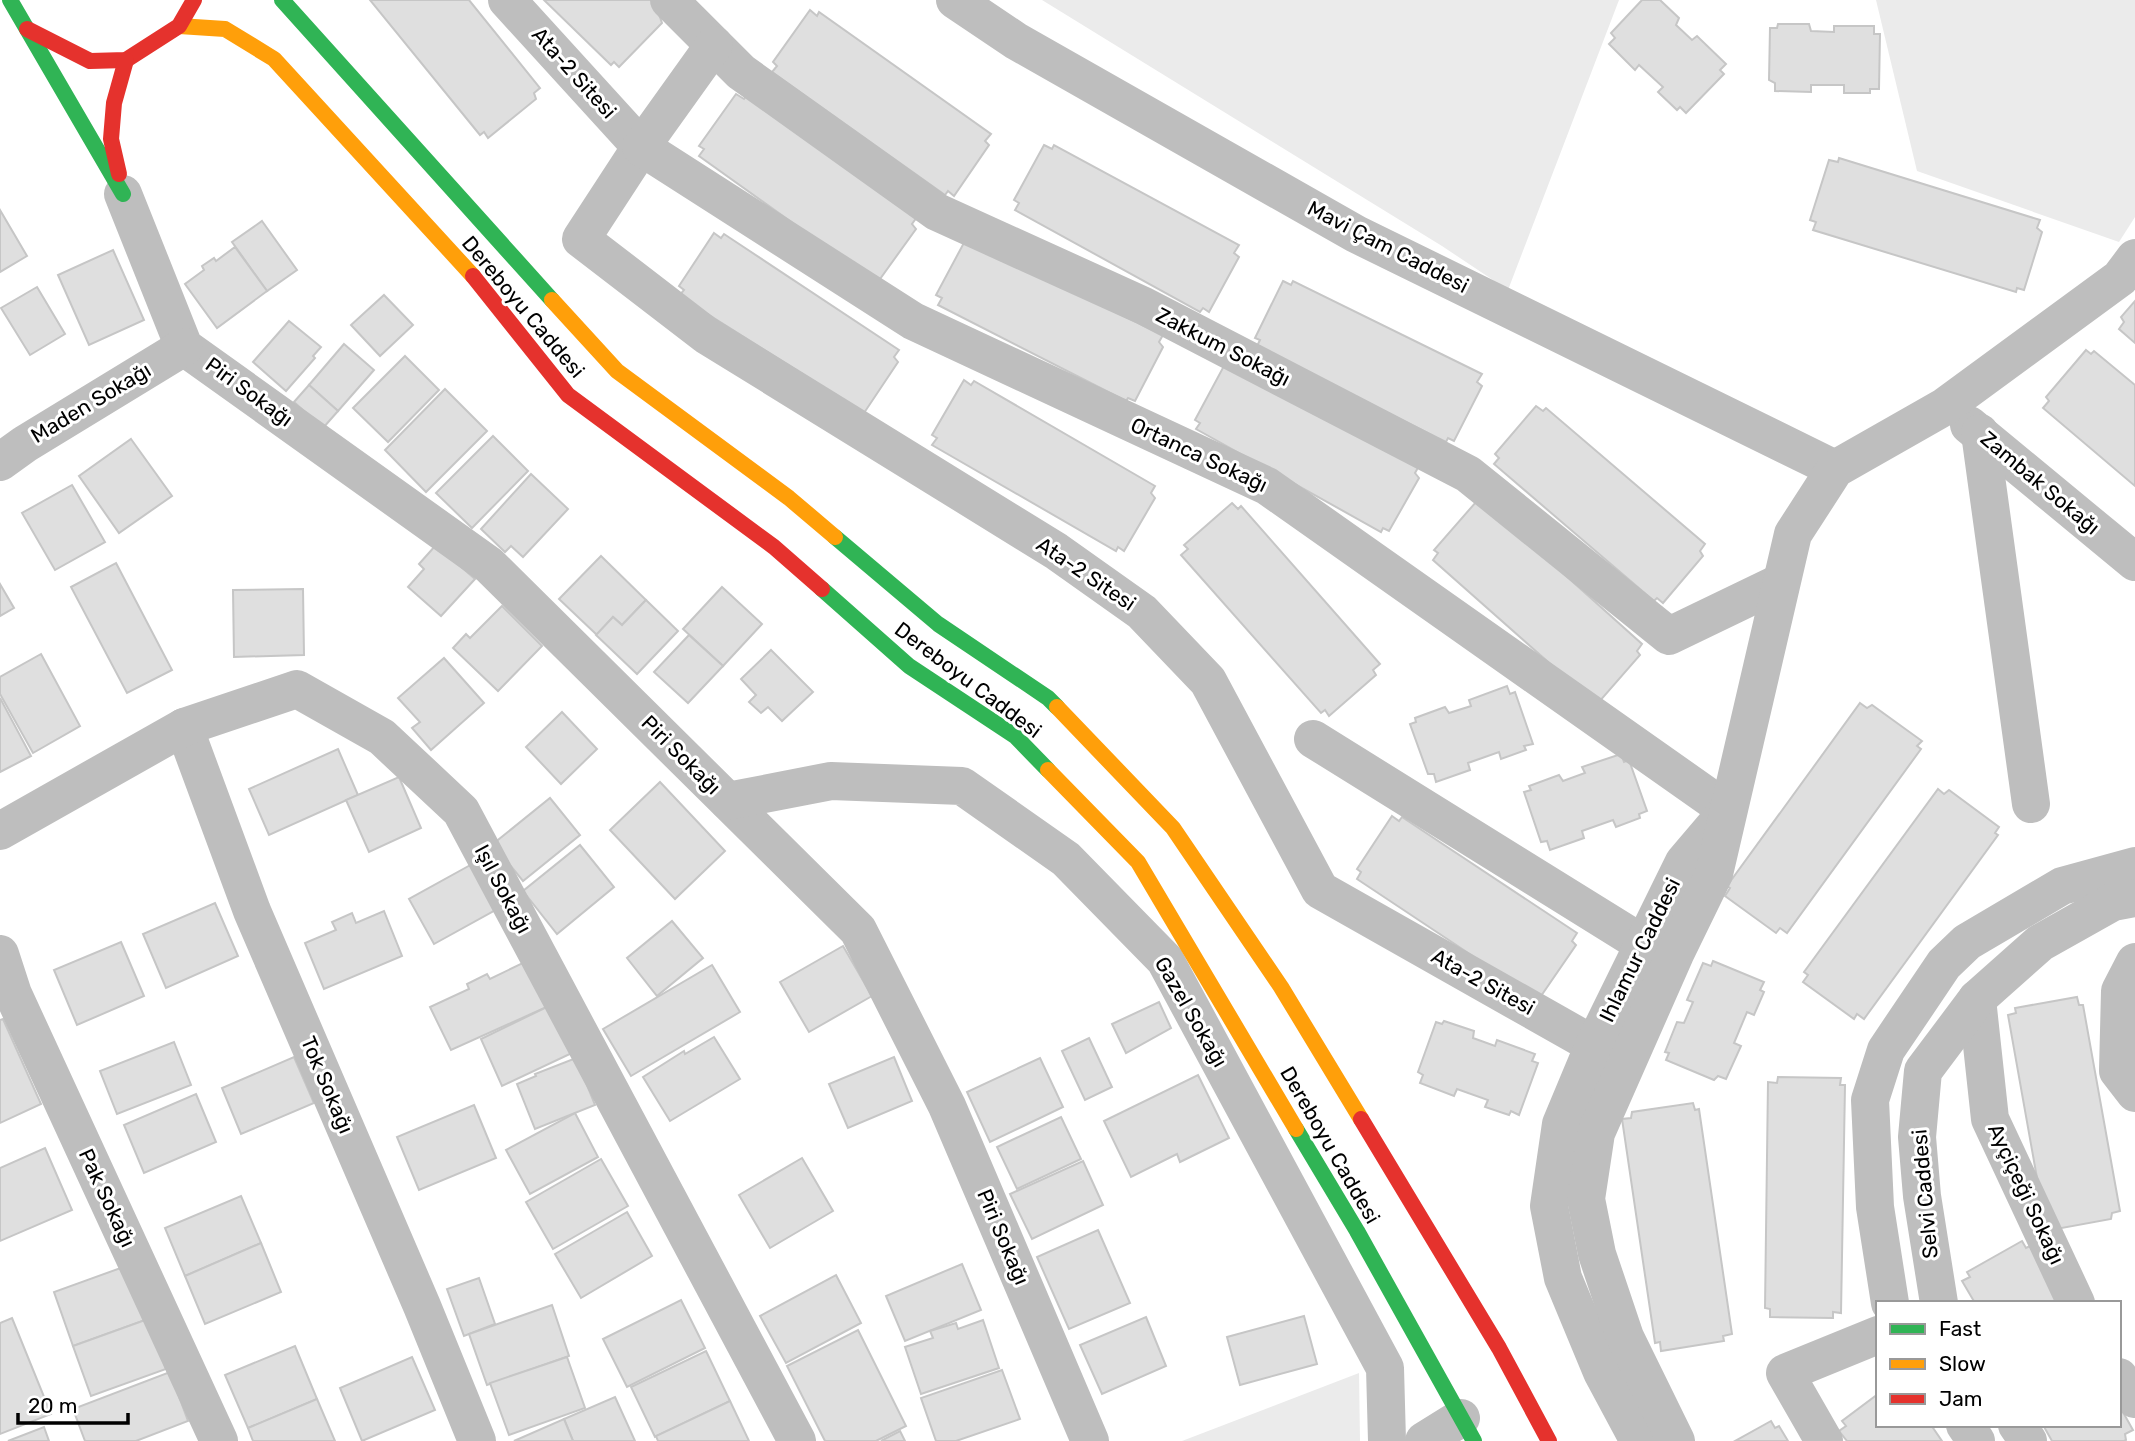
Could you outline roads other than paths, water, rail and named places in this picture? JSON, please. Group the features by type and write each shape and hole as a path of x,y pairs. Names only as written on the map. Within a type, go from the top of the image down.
{"main road":[{"path":"10,0 123,194"},
{"path":"27,29 90,61 126,60 179,26 194,0"},
{"name":"Dereboyu Caddesi","path":"282,0 617,371 789,498 938,624 1048,698 1173,828 1281,987 1499,1348 1549,1441"},
{"name":"Dereboyu Caddesi","path":"179,26 225,29 274,59 478,282 568,395 774,547 909,667 1014,736 1138,862 1329,1183 1468,1429"},
{"path":"123,194 111,139 114,103 126,60"}],"street":[{"name":"Ata-2 Sitesi","path":"508,0 641,147"},
{"name":"Zakkum Sokağı","path":"669,0 741,72 937,212 1144,306 1468,474 1669,636 1781,582"},
{"name":"Mavi Çam Caddesi","path":"955,0 1016,41 1356,234 1835,469"},
{"name":"Ata-2 Sitesi","path":"714,45 641,147 581,239 706,335 1056,551 1142,612 1208,681 1320,890 1594,1045"},
{"name":"Ortanca Sokağı","path":"641,147 913,321 1267,485 1727,810"},
{"name":"Piri Sokağı","path":"123,194 184,347 489,565 858,930 947,1106 1090,1441"},
{"path":"1835,469 1944,407 2120,278 2135,258"},
{"name":"Maden Sokağı","path":"0,462 184,347"},
{"name":"Zambak Sokağı","path":"1944,407 1980,433 2135,562"},
{"path":"1980,433 2031,804"},
{"name":"Ihlamur Caddesi","path":"1639,1441 1602,1372 1563,1278 1549,1206 1561,1124 1594,1045 1684,862 1727,810 1793,534 1835,469"},
{"name":"Işıl Sokağı","path":"0,831 184,727 297,689 382,737 461,811 797,1441"},
{"name":"Tok Sokağı","path":"184,727 252,911 422,1306 477,1441"},
{"path":"1313,739 1643,944"},
{"name":"Gazel Sokağı","path":"728,802 831,781 962,786 1066,859 1165,960 1385,1368 1387,1441"},
{"path":"1676,1441 1625,1337 1597,1254 1586,1199 1596,1133 1675,954 1714,874 1727,810"},
{"path":"1890,1301 1875,1207 1870,1100 1886,1050 1944,964 1967,942 2062,886 2135,866"},
{"name":"Selvi Caddesi","path":"1939,1301 1922,1196 1917,1137 1923,1071 1977,999 2040,943 2113,902 2135,898"},
{"name":"Pak Sokağı","path":"0,954 13,994 219,1441"},
{"path":"2135,962 2120,991 2118,1072 2135,1093"},
{"name":"Ayçiçeği Sokağı","path":"1977,999 1990,1119 2075,1301"},
{"path":"1824,1441 1785,1373 1876,1336"},
{"path":"2121,1380 2135,1399"},
{"path":"1423,1441 1468,1429"}]}
